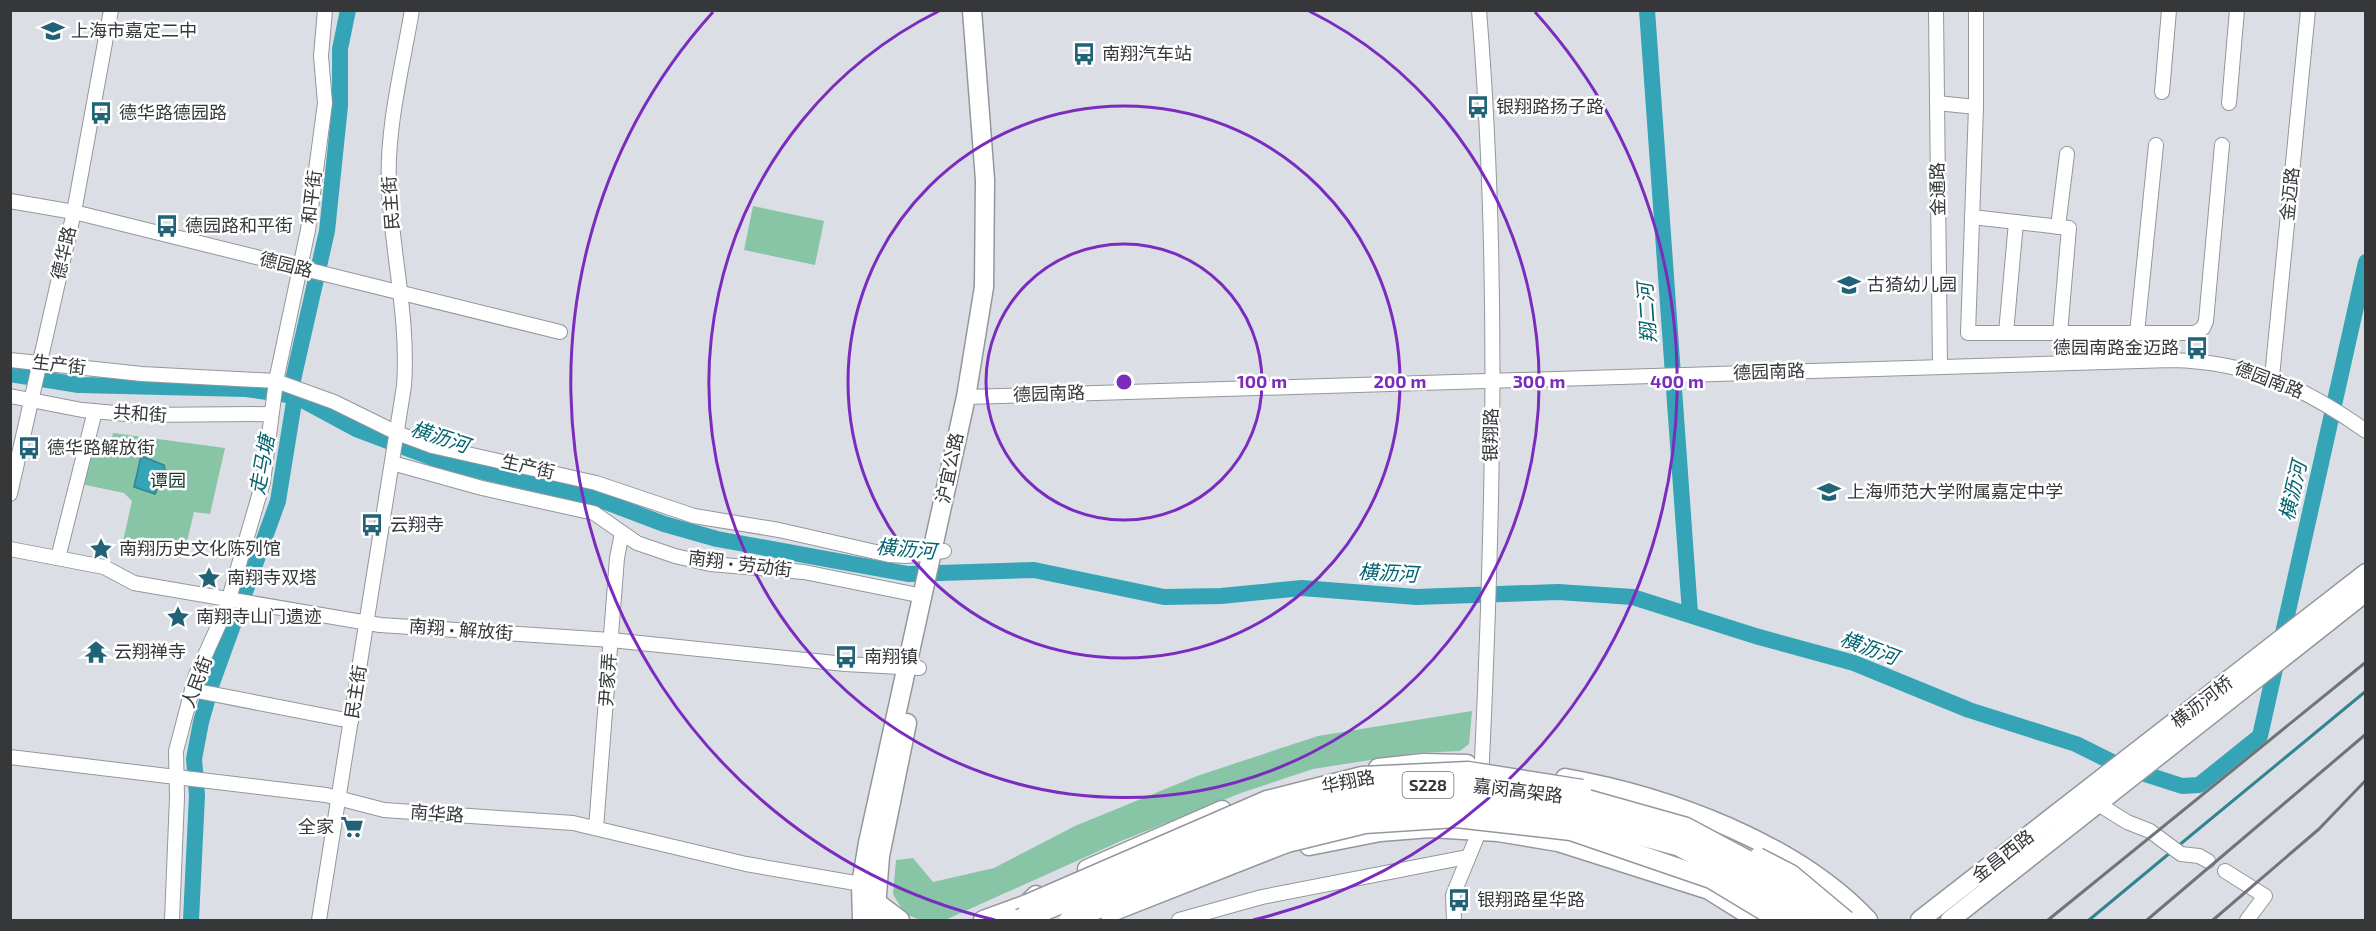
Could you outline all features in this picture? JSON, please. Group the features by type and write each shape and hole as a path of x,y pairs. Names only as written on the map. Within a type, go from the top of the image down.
{"highway":[{"name":"嘉闵高架路","path":"1023,912 1270,812 1362,787 1460,784 1582,799 1685,828 1769,873 1830,921"},
{"name":"嘉闵高架路","path":"1070,921 1281,827 1366,805 1462,802 1576,817 1679,845 1761,890 1801,921"}],"main road":[{"name":"沪宜公路","path":"971,397 983,297 986,232 972,10"},
{"name":"沪宜公路","path":"862,921 868,901 928,590 937,558 994,286 997,232 982,10"},
{"name":"横沥河桥","path":"2094,797 2366,573"},
{"name":"横沥河桥","path":"2094,797 2366,592"},
{"path":"1023,912 1041,889 1265,792 1359,770 1423,763 1482,764 1610,786 1703,817 1804,865 1868,921"},
{"name":"华翔路","path":"983,921 1023,912 1267,800 1362,776 1468,771 1587,790 1690,822 1791,874 1846,921"},
{"name":"金昌西路","path":"1920,921 2094,797"},
{"name":"金昌西路","path":"1950,921 2094,797"},
{"path":"1091,921 1287,843 1365,824 1456,818 1571,831 1711,879 1779,921"},
{"path":"1111,921 1290,849 1380,832 1431,828 1558,842 1709,890 1757,921"},
{"path":"853,921 868,901 900,921"}],"street":[{"name":"德华路","path":"10,494 74,212 111,10"},
{"name":"和平街","path":"276,394 312,272 325,103 321,56 325,10"},
{"name":"民主街","path":"319,921 397,433 405,358 390,202 389,163 412,10"},
{"name":"银翔路","path":"1454,921 1453,895 1479,832 1489,613 1492,221 1479,10"},
{"name":"金通路","path":"1936,10 1940,367"},
{"path":"1976,10 1976,107 1968,333 2195,333 2203,328 2206,321 2222,145"},
{"path":"2162,92 2169,10"},
{"path":"2229,103 2237,10"},
{"name":"金迈路","path":"2272,377 2308,10"},
{"path":"1937,103 1976,107"},
{"path":"2137,333 2156,144"},
{"path":"2058,227 2067,154"},
{"name":"德园路","path":"10,201 74,212 560,333"},
{"path":"1972,217 2069,228 2060,333"},
{"path":"2006,333 2016,222"},
{"name":"生产街","path":"10,360 142,374 276,394 301,388 397,433 432,446 596,483 694,516 779,530 888,555 937,558"},
{"name":"德园南路","path":"971,397 2181,360 2227,364 2272,377 2312,397 2361,428"},
{"name":"共和街","path":"10,396 95,411 164,416 276,394"},
{"name":"人民街","path":"172,921 181,777 176,751 239,600 261,493 276,394"},
{"path":"58,558 95,411"},
{"name":"南翔 • 劳动街","path":"392,463 594,513 647,547 691,560 788,569 928,590"},
{"name":"尹家弄","path":"597,828 611,640 622,533"},
{"name":"南翔 • 解放街","path":"10,549 104,567 134,583 367,622 611,640 845,664 913,668"},
{"path":"202,692 351,721"},
{"name":"南华路","path":"10,757 207,779 339,797 384,810 561,822 597,828 716,858 868,901"},
{"path":"2094,797 2127,822 2150,831 2181,854 2199,856 2208,861"},
{"path":"1179,921 1262,897 1467,857"},
{"path":"2225,871 2265,896 2247,921"}],"green space":[{"path":"753,206 824,221 815,265 744,250"},
{"name":"谭园","path":"113,433 225,448 210,514 194,512 183,558 122,546 132,501 124,493 81,484 90,447 109,451"},
{"path":"1472,711 1469,744 1460,751 1415,753 1313,769 1241,793 1121,841 945,920 927,920 908,915 893,894 896,860 913,858 933,882 994,868 1075,826 1197,776 1318,736"}],"water":[{"path":"141,456 164,465 165,470 177,475 176,485 167,484 158,487 155,494 134,487"}],"waterway":[{"name":"走马塘","path":"191,920 197,795 194,759 212,683 278,501 295,396 293,380 327,231 340,106 340,49 348,10"},
{"name":"翔二河","path":"1647,10 1690,613"},
{"name":"横沥河","path":"10,374 79,385 246,389 295,396 356,429 446,463 598,499 664,524 717,539 908,574 1034,570 1164,597 1221,596 1302,588 1416,597 1558,592 1633,597 1759,637 1854,663 1969,710 2076,744 2120,766 2182,786 2199,785 2260,736 2366,262"},
{"path":"2178,846 2366,691"},
{"path":"2089,920 2171,852"}],"railway":[{"path":"2048,920 2366,662"},
{"path":"2147,920 2366,734"},
{"path":"2213,920 2319,829 2366,780"}],"place":[{"name":"上海市嘉定二中","path":"53,31"},
{"name":"南翔汽车站","path":"1084,54"},
{"name":"银翔路扬子路","path":"1478,107"},
{"name":"德华路德园路","path":"101,113"},
{"name":"德园路和平街","path":"167,226"},
{"name":"古猗幼儿园","path":"1849,285"},
{"name":"德园南路金迈路","path":"2197,348"},
{"name":"德华路解放街","path":"29,448"},
{"name":"上海师范大学附属嘉定中学","path":"1829,492"},
{"name":"云翔寺","path":"372,525"},
{"name":"南翔历史文化陈列馆","path":"101,549"},
{"name":"南翔寺双塔","path":"209,578"},
{"name":"南翔寺山门遗迹","path":"178,617"},
{"name":"云翔禅寺","path":"96,652"},
{"name":"南翔镇","path":"846,657"},
{"name":"全家","path":"352,827"},
{"name":"银翔路星华路","path":"1459,900"}]}
